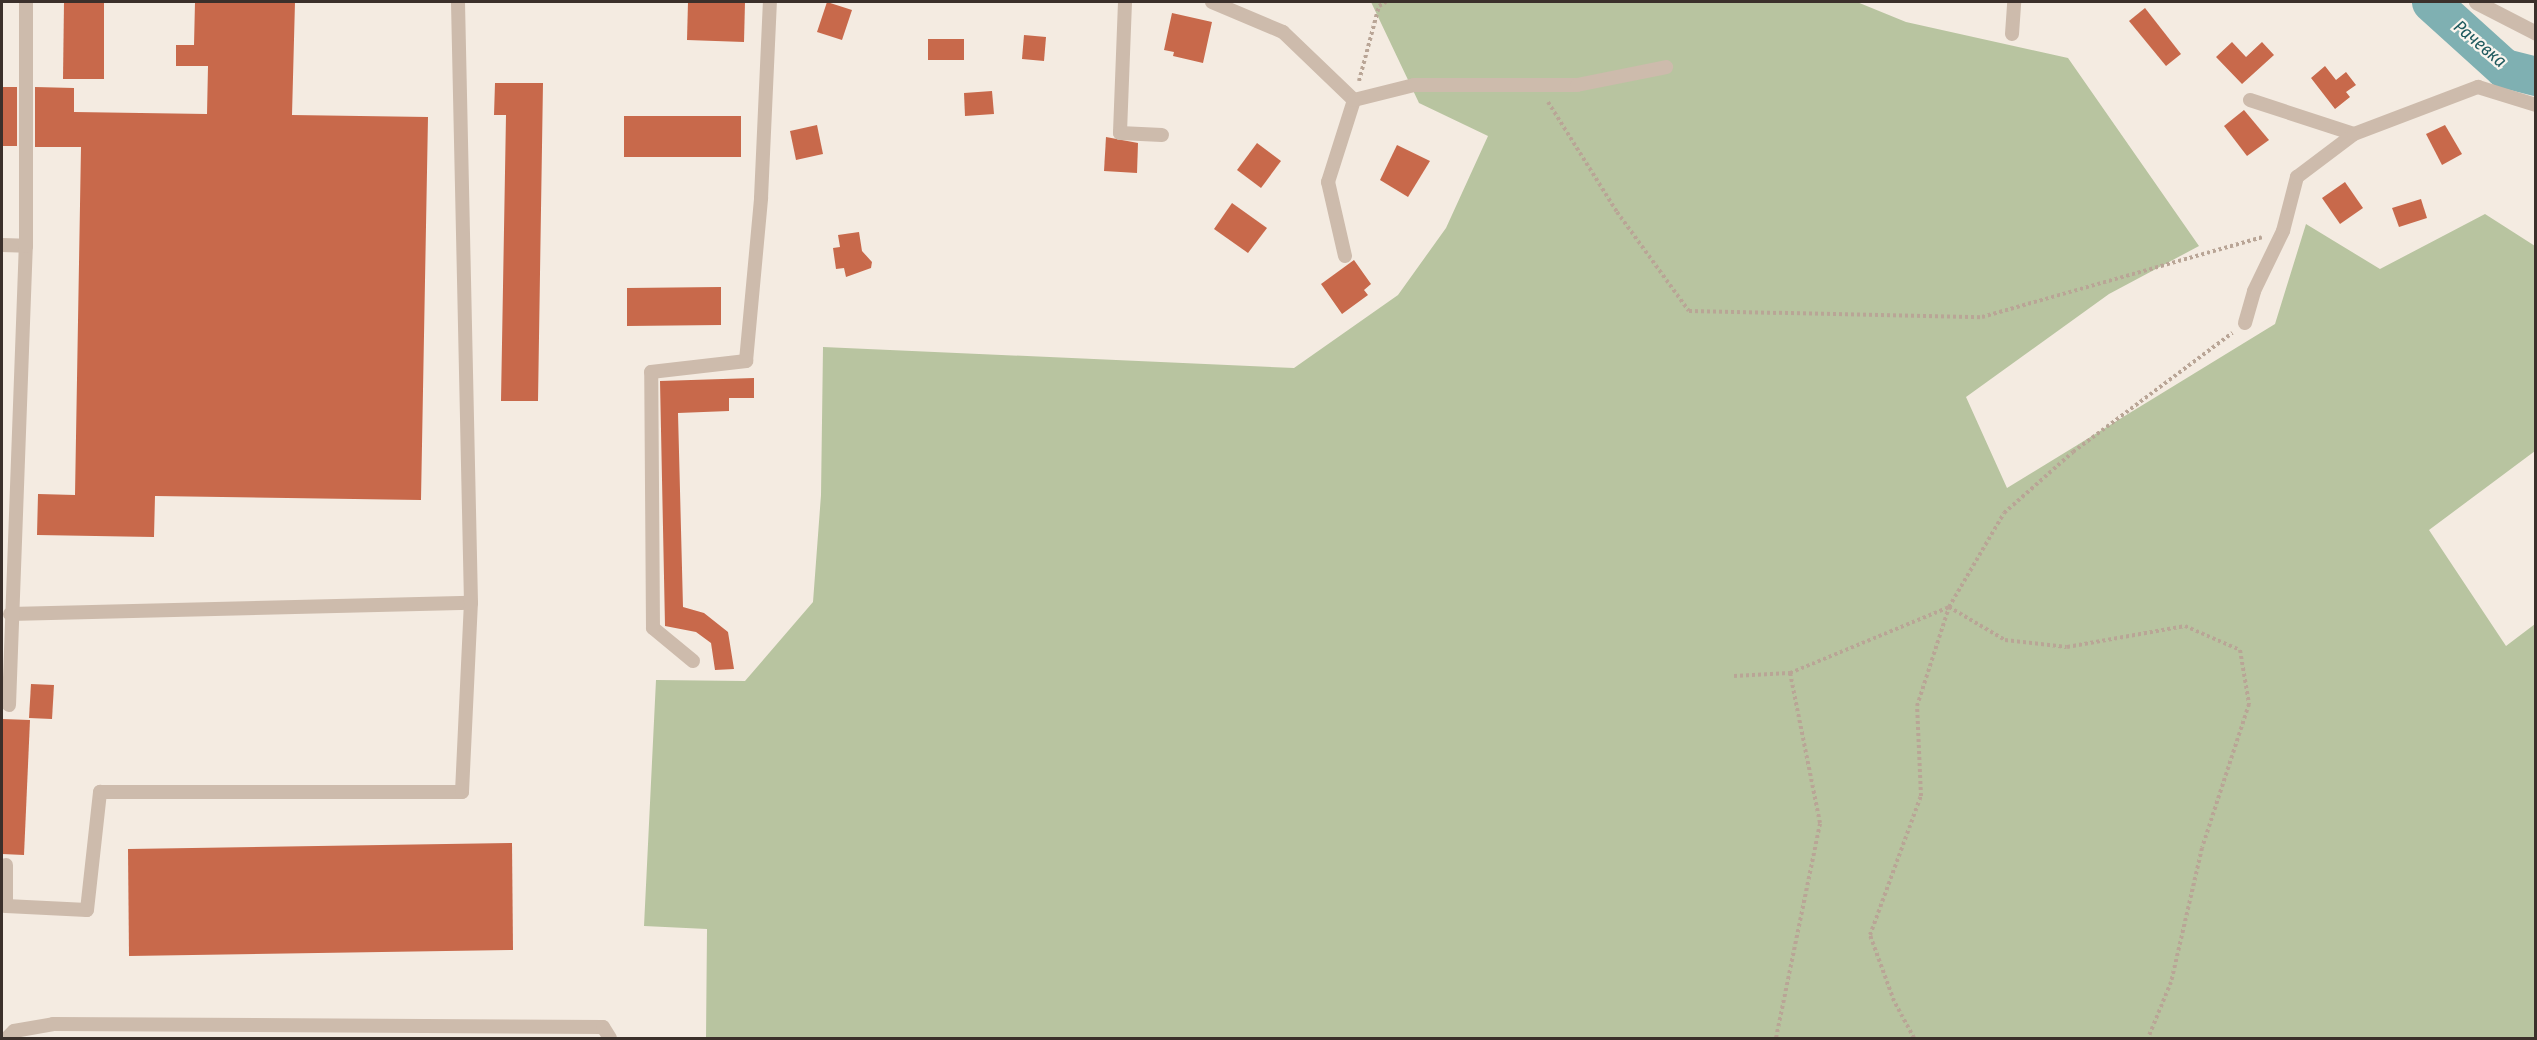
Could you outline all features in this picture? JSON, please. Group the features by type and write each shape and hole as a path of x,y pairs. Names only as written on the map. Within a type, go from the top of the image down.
{"street":[{"path":"2476,2 2490,5 2535,33"}],"lane":[{"path":"9,705 10,614 26,246 26,2"},
{"path":"6,864 6,906 87,910 100,792 462,792 471,603 458,2"},
{"path":"693,661 653,628 651,372 746,361 761,198 770,2"},
{"path":"1125,2 1120,133 1162,135"},
{"path":"1212,2 1283,32 1353,100"},
{"path":"2012,34 2014,2"},
{"path":"1353,100 1414,85 1576,85 1666,67"},
{"path":"2245,323 2254,291 2283,231 2296,177 2354,134 2478,87 2535,105"},
{"path":"1345,256 1328,182 1353,100"},
{"path":"2250,100 2354,134"},
{"path":"2,245 26,246"},
{"path":"10,614 471,603"},
{"path":"7,1038 14,1031 53,1024 603,1027 610,1038"}],"path":[{"path":"1353,100 1379,4 1386,2"},
{"path":"1537,85 1617,212 1689,311 1982,317 2283,231"},
{"path":"1914,1038 1894,1001 1870,935 1921,796 1917,706 1949,607 2004,513 2073,452 2245,323"},
{"path":"1734,676 1790,673 1949,607"},
{"path":"1949,607 2005,640 2067,647 2185,626 2240,650 2248,704 2202,848 2171,982 2148,1038"},
{"path":"1776,1038 1820,823 1790,673"}],"green space":[{"path":"1371,2 1857,2 1906,22 2068,58 2199,246 2109,294 1966,397 2007,488 2275,324 2306,224 2380,269 2485,214 2535,246 2535,451 2429,530 2506,646 2535,624 2535,1038 706,1038 707,929 644,926 656,680 745,681 813,602 821,495 823,347 1294,368 1398,295 1446,228 1488,136 1419,103"}],"building":[{"path":"64,2 104,2 104,79 63,79"},
{"path":"195,2 295,2 292,115 428,117 421,500 155,496 154,537 37,535 38,494 75,495 81,147 35,147 35,87 74,88 74,112 207,114 208,66 176,66 176,45 194,45"},
{"path":"688,2 745,2 744,42 687,40"},
{"path":"827,2 852,10 842,40 817,32"},
{"path":"2145,8 2181,54 2166,66 2129,21"},
{"path":"1172,13 1212,22 1203,63 1173,56 1174,52 1164,50"},
{"path":"1024,35 1046,37 1044,61 1022,59"},
{"path":"928,39 964,39 964,60 928,60"},
{"path":"2232,42 2246,57 2262,42 2274,55 2242,84 2216,57"},
{"path":"2325,66 2336,80 2346,72 2356,85 2346,92 2350,97 2335,109 2311,78"},
{"path":"495,83 543,83 538,401 501,401 506,115 494,115"},
{"path":"2,87 17,87 17,146 2,146"},
{"path":"992,91 994,114 965,116 964,93"},
{"path":"2244,110 2269,140 2247,156 2224,126"},
{"path":"624,116 741,116 741,157 624,157"},
{"path":"817,125 823,154 796,160 790,131"},
{"path":"2445,125 2462,154 2442,165 2426,134"},
{"path":"1106,137 1138,143 1137,173 1104,171"},
{"path":"1257,143 1281,161 1261,188 1237,170"},
{"path":"1397,145 1430,161 1408,197 1380,180"},
{"path":"2345,182 2363,208 2340,224 2322,198"},
{"path":"2421,199 2427,218 2399,227 2392,208"},
{"path":"1232,203 1267,228 1248,253 1214,229"},
{"path":"859,232 862,251 872,262 871,268 846,277 844,268 836,269 833,248 840,247 838,235"},
{"path":"1354,260 1371,284 1364,290 1368,295 1342,314 1321,284"},
{"path":"721,287 721,325 627,326 627,288"},
{"path":"754,378 754,398 729,398 729,411 678,413 683,607 704,613 728,632 734,669 715,670 711,643 696,632 665,626 660,381"},
{"path":"31,684 54,685 52,719 29,718"},
{"path":"2,719 30,720 24,855 2,854"},
{"path":"512,843 513,950 129,956 128,849"}],"waterway":[{"name":"Рачевка","path":"2431,2 2504,68 2536,76"}]}
